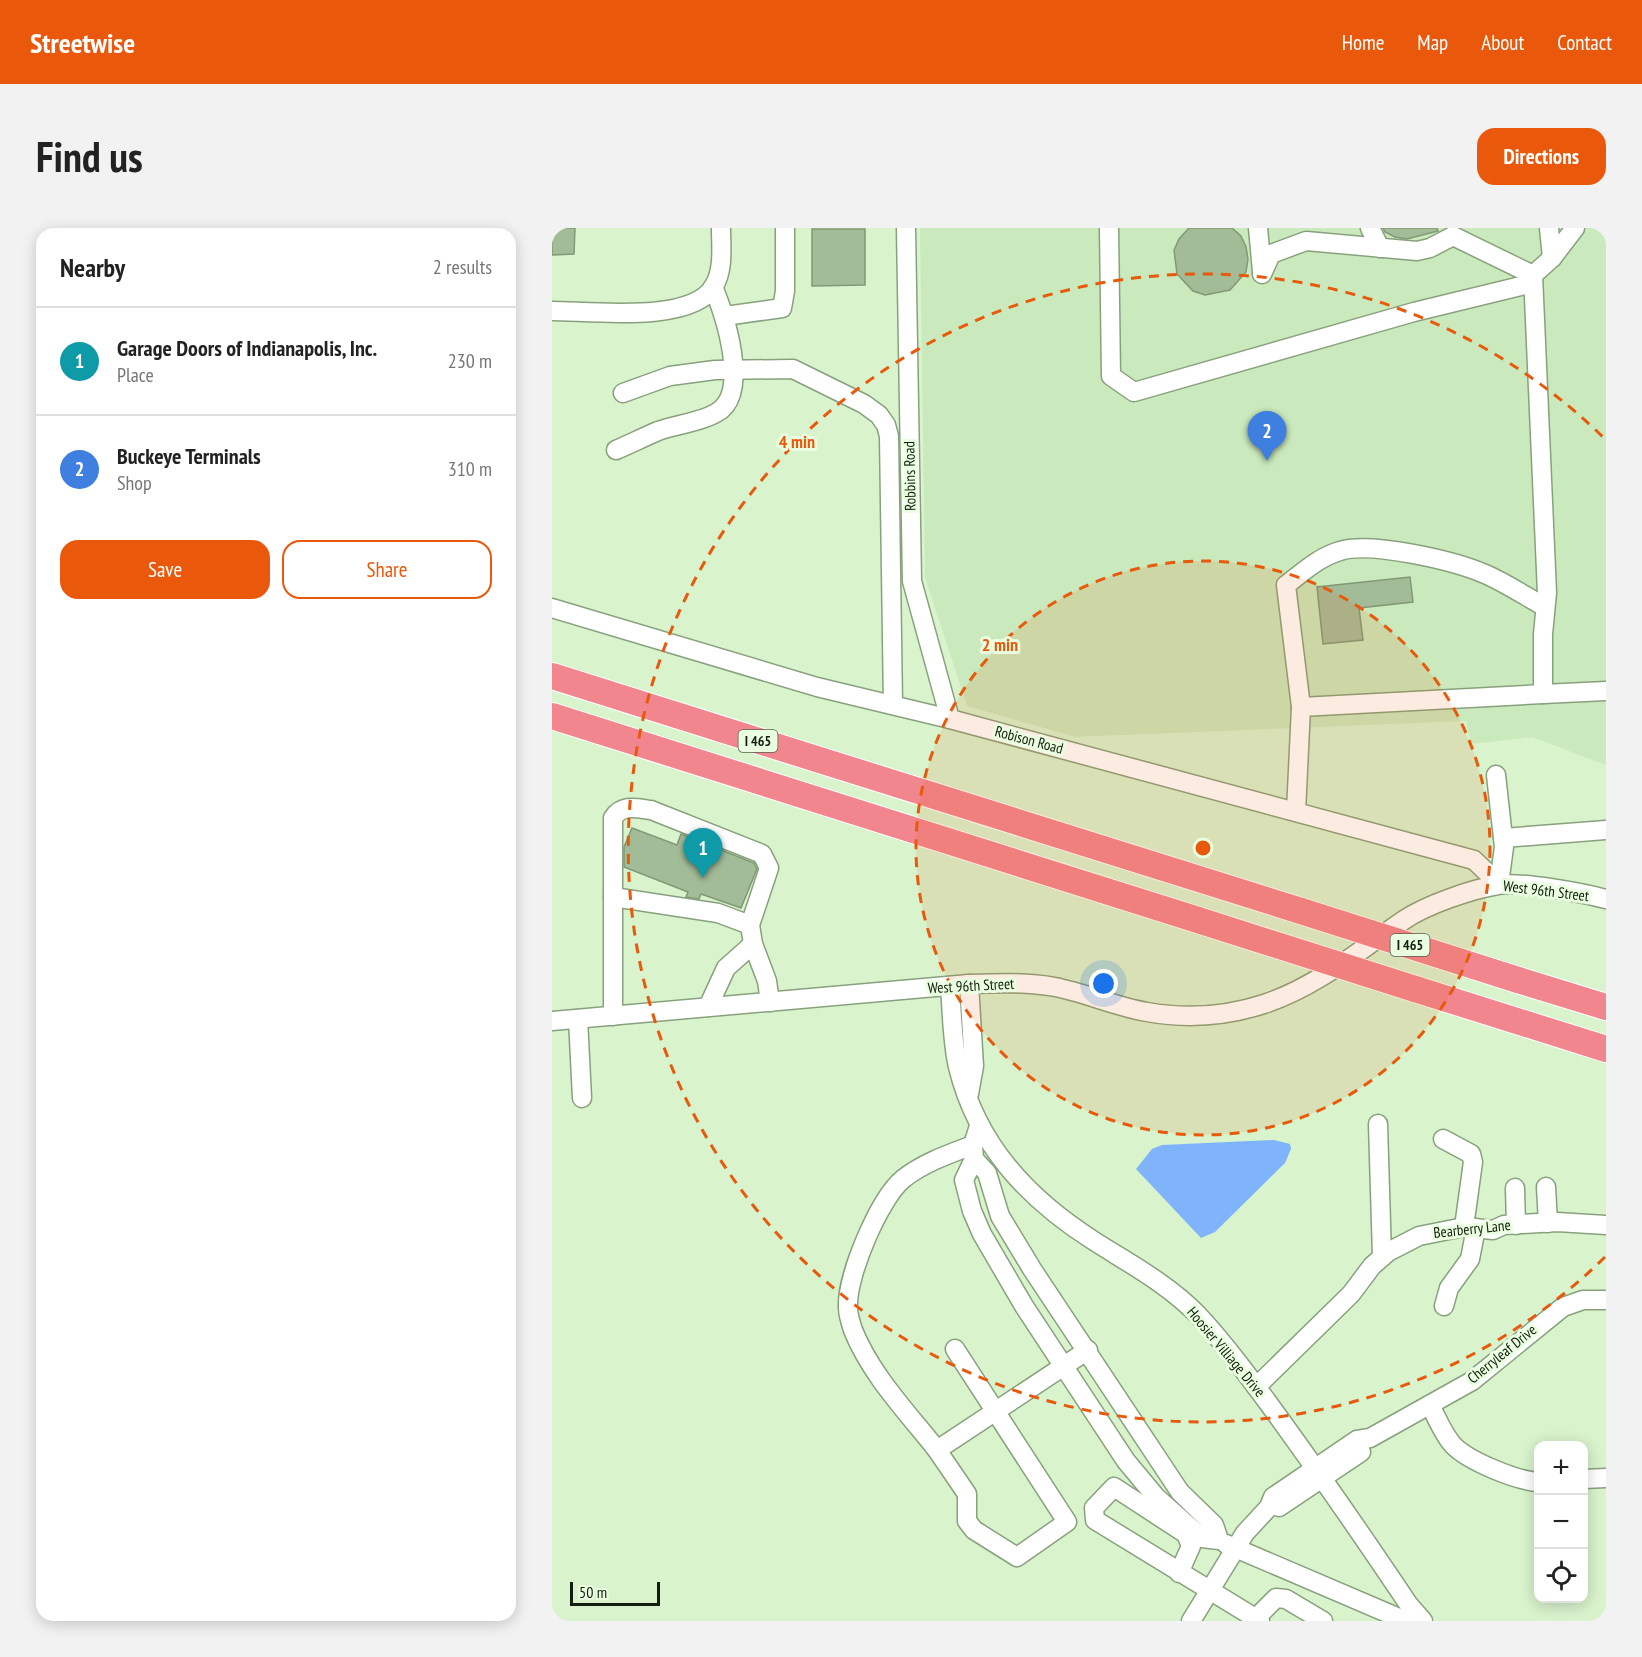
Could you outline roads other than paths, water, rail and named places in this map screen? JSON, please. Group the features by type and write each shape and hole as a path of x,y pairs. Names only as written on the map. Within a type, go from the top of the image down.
{"highway":[{"name":"I 465","path":"552,676 1606,1007"},
{"name":"I 465","path":"552,716 1606,1049"}],"street":[{"path":"552,311 667,311 694,304 713,287 721,265 721,228"},
{"path":"725,316 782,308 785,291 785,228"},
{"name":"Robbins Road","path":"906,228 912,581 950,719"},
{"path":"1109,228 1111,376 1134,392 1533,279 1575,228"},
{"path":"1258,228 1262,274 1271,254 1306,241 1417,251 1430,249 1453,232 1533,279"},
{"path":"1370,228 1380,248"},
{"path":"1550,228 1552,258"},
{"path":"1533,279 1545,607 1543,694"},
{"path":"616,450 659,431 717,413 732,392 733,370 729,328 713,287"},
{"path":"623,393 670,376 774,368 805,372 864,404 879,415 886,425 889,436 893,705"},
{"path":"1296,812 1301,707 1286,585 1314,562 1341,550 1365,548 1398,551 1482,573 1545,607"},
{"name":"Robison Road","path":"552,608 745,666 1474,860 1499,884"},
{"path":"1301,707 1606,691"},
{"path":"1496,775 1503,838 1499,884"},
{"path":"613,1016 613,818 623,809 651,810 762,854 769,868 750,925 753,944 767,981 770,1002"},
{"path":"1503,838 1606,830"},
{"name":"West 96th Street","path":"552,1021 969,984 1017,982 1057,988 1147,1012 1188,1016 1232,1012 1266,1004 1302,987 1359,953 1406,918 1427,908 1499,884 1568,891 1606,899"},
{"path":"613,897 718,913 750,925"},
{"path":"708,1007 726,968 753,944"},
{"path":"968,1096 974,1066 969,984"},
{"name":"Hoosier Villiage Drive","path":"950,986 958,1066 979,1126 1000,1158 1031,1194 1056,1216 1176,1294 1198,1316 1256,1387 1319,1473 1409,1605 1423,1621"},
{"path":"578,1019 582,1098"},
{"path":"1378,1124 1382,1257"},
{"path":"979,1126 964,1180 982,1234 1024,1306 1126,1461 1156,1497 1202,1538 1219,1540 1235,1549 1406,1621"},
{"path":"1443,1139 1471,1154 1473,1162 1470,1259 1449,1288 1444,1306"},
{"path":"973,1152 987,1173 1000,1216 1032,1269 1088,1350 1180,1492 1214,1525 1219,1540"},
{"path":"955,1349 1067,1522 1017,1557 974,1530 967,1521 967,1494 937,1450 877,1375 853,1330 848,1307 853,1277 876,1212 902,1180 934,1160 973,1152"},
{"path":"1546,1187 1548,1223"},
{"path":"1515,1188 1516,1225"},
{"name":"Bearberry Lane","path":"1256,1387 1351,1294 1382,1257 1419,1236 1470,1228 1493,1230 1516,1225 1548,1223 1606,1225"},
{"name":"Cherryleaf Drive","path":"1191,1621 1245,1533 1269,1507 1273,1497 1319,1473 1358,1440 1370,1438 1482,1374 1563,1307 1583,1300 1606,1300"},
{"path":"937,1450 1088,1350"},
{"path":"1430,1404 1449,1439 1460,1452 1519,1480 1534,1482"},
{"path":"1588,1479 1606,1478"},
{"path":"1179,1573 1191,1545 1186,1534 1114,1487 1094,1508 1095,1520 1179,1573 1258,1619 1276,1598 1286,1599 1323,1621"}],"water":[{"path":"1274,1140 1290,1144 1291,1149 1285,1163 1215,1232 1201,1238 1136,1169 1152,1149 1162,1145"}],"place":[{"name":"Buckeye Terminals","path":"1267,461"},
{"name":"Garage Doors of Indianapolis, Inc.","path":"703,878"}]}
